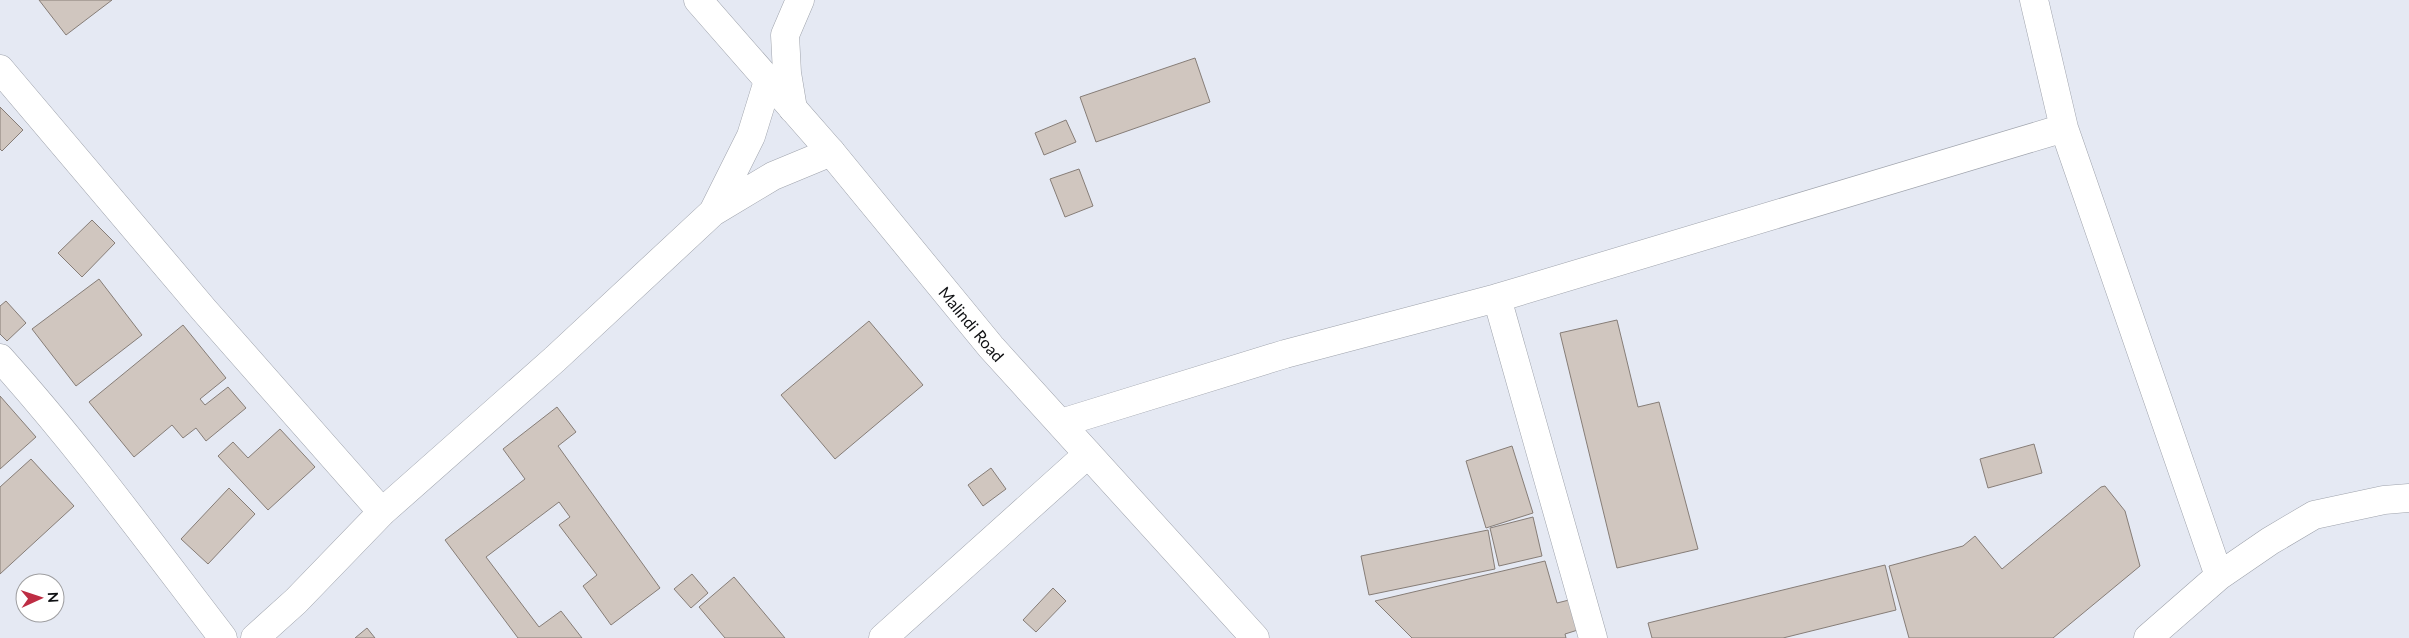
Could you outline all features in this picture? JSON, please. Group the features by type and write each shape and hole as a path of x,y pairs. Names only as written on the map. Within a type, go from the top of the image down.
{"main road":[{"name":"Malindi Road","path":"698,0 831,152 991,347 1255,638"},
{"path":"793,110 787,73 785,35 800,0"},
{"path":"2034,0 2064,128 2219,576"},
{"path":"0,69 204,310 382,512"},
{"path":"713,212 751,136 768,81"},
{"path":"1061,424 1275,357 1497,298 2064,128"},
{"path":"255,638 296,601 382,512 555,359 713,212 773,176 831,152"},
{"path":"1497,298 1593,638"},
{"path":"0,358 40,403 112,492 223,638"},
{"path":"883,638 1088,454"},
{"path":"2148,638 2219,576 2270,541 2314,515 2384,500 2409,498"}],"building":[{"path":"39,0 112,0 66,35"},
{"path":"1195,58 1210,102 1096,142 1080,97"},
{"path":"0,107 23,130 2,151 0,149"},
{"path":"1066,120 1076,142 1044,155 1035,133"},
{"path":"1079,169 1093,206 1065,217 1050,179"},
{"path":"92,220 115,243 82,277 58,253"},
{"path":"99,279 142,335 76,386 32,329"},
{"path":"6,301 26,323 7,341 0,334 0,306"},
{"path":"1617,320 1638,407 1659,402 1698,549 1617,568 1560,333"},
{"path":"869,321 923,385 835,459 781,395"},
{"path":"183,325 226,378 200,399 205,405 228,387 246,408 206,441 196,428 183,438 172,425 134,457 89,402"},
{"path":"0,396 36,437 0,469"},
{"path":"557,407 576,432 558,446 660,588 611,625 583,586 597,575 559,525 570,517 559,502 486,557 539,627 561,611 582,638 518,638 445,540 525,479 503,449"},
{"path":"280,429 315,467 268,510 218,456 233,442 248,458"},
{"path":"2034,444 2042,473 1988,488 1980,459"},
{"path":"1512,446 1533,513 1486,528 1466,461"},
{"path":"31,459 74,506 0,574 0,487"},
{"path":"991,468 1006,489 983,506 968,485"},
{"path":"2105,486 2125,511 2140,566 2053,638 1909,638 1889,566 1963,546 1975,536 2002,569 2101,487"},
{"path":"229,488 255,514 208,564 181,539"},
{"path":"1533,517 1542,556 1499,566 1490,528"},
{"path":"1488,530 1495,569 1369,595 1361,556"},
{"path":"1545,561 1557,603 1573,599 1581,629 1565,634 1566,638 1412,638 1375,601"},
{"path":"1885,565 1896,610 1783,638 1652,638 1648,623"},
{"path":"692,574 708,593 691,608 674,589"},
{"path":"734,577 785,638 725,638 699,607"},
{"path":"1053,588 1066,601 1036,632 1023,620"},
{"path":"367,628 375,638 355,638"}]}
